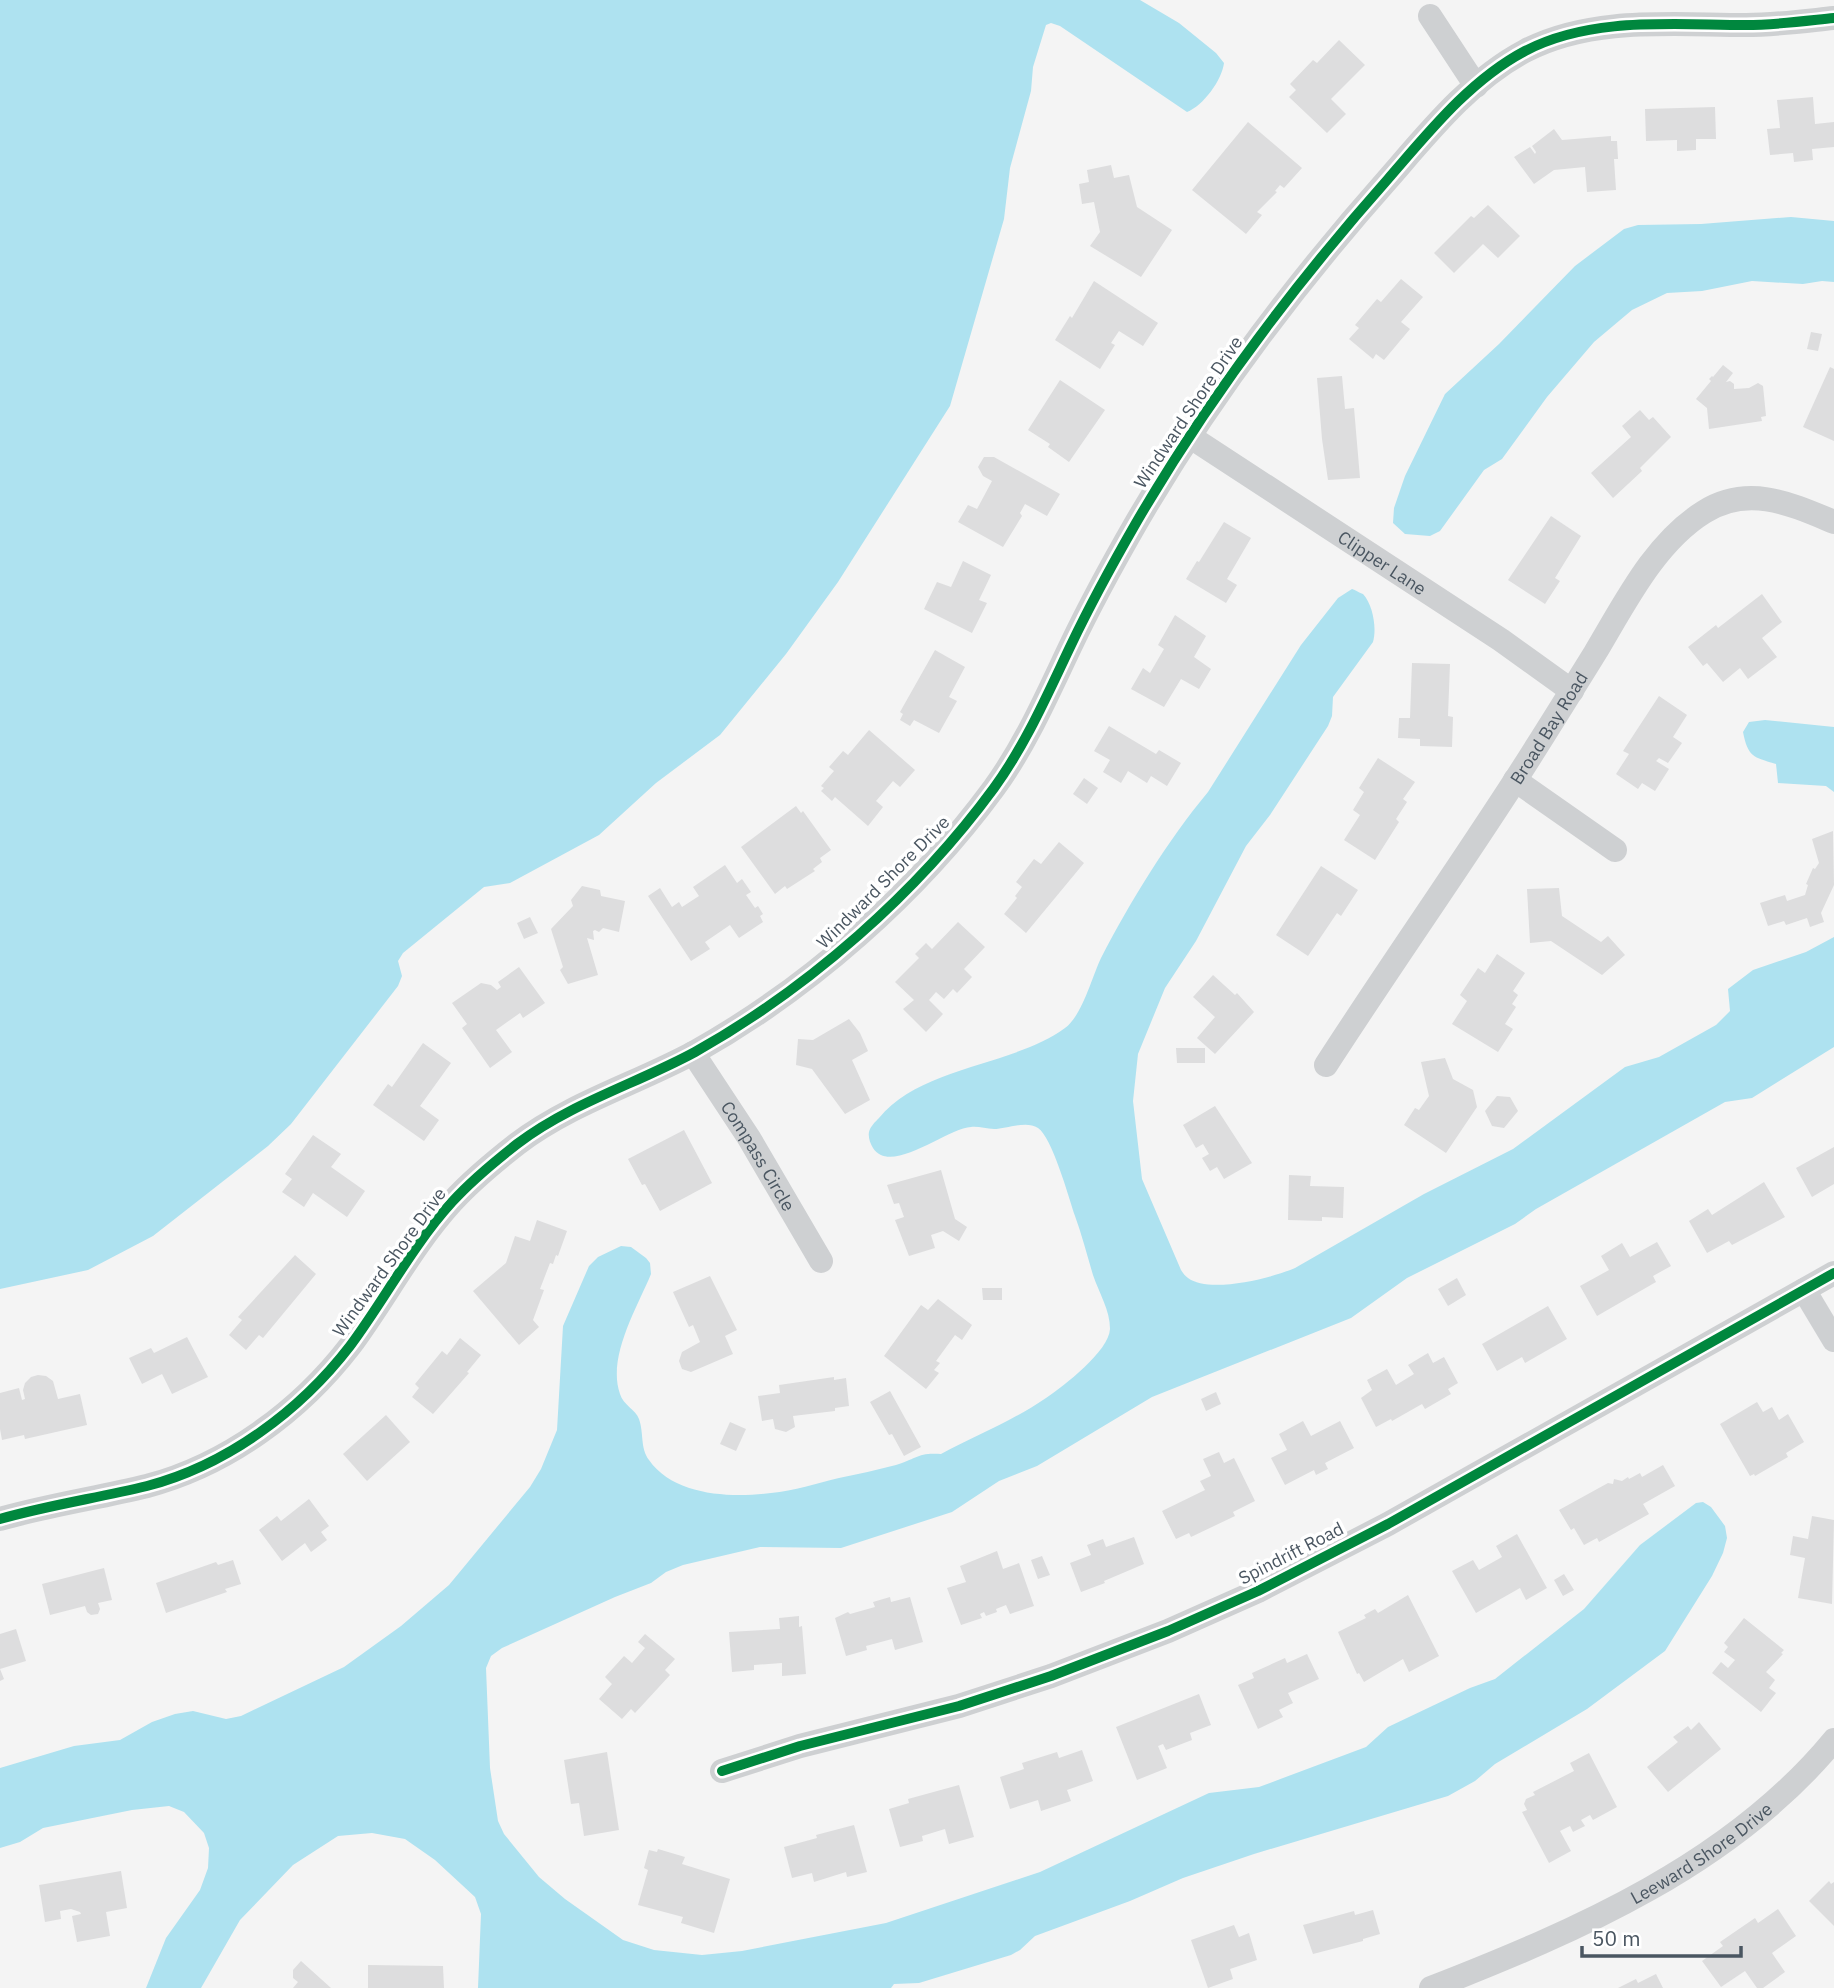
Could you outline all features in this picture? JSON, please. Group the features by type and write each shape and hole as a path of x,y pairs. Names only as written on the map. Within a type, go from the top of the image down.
{"street":[{"path":"1430,16 1476,86"},
{"name":"Windward Shore Drive","path":"0,1519 172,1478 212,1461 256,1435 293,1406 351,1345 450,1204 484,1171 522,1140 562,1114 693,1053 777,1001 818,971 917,877 996,785 1029,732 1093,600 1189,436 1300,280 1438,123 1476,86 1502,65 1529,49 1559,37 1636,25 1778,24 1834,18"},
{"name":"Clipper Lane","path":"1189,436 1501,640 1572,691"},
{"name":"Broad Bay Road","path":"1325,1065 1515,780 1637,585 1685,526 1705,511 1742,498 1765,497 1787,502 1834,522"},
{"path":"1515,780 1615,850"},
{"name":"Compass Circle","path":"693,1053 749,1138 821,1261"},
{"name":"Spindrift Road","path":"722,1770 800,1746 986,1697 1051,1676 1168,1631 1258,1591 1388,1524 1834,1272"},
{"path":"1804,1290 1834,1340"},
{"name":"Leeward Shore Drive","path":"1431,1988 1580,1925 1687,1867 1788,1788 1834,1740"}],"water":[{"path":"0,0 1140,0 1179,23 1216,53 1224,63 1211,92 1187,112 1060,26 1051,23 1046,25 1033,67 1031,91 1010,168 1004,219 950,406 838,582 786,654 720,735 656,783 599,835 510,883 484,887 403,953 398,961 402,976 398,986 291,1124 268,1146 153,1236 88,1270 0,1289"},
{"path":"1791,217 1834,221 1834,282 1803,284 1752,281 1702,291 1667,293 1632,310 1594,342 1547,397 1502,459 1484,470 1440,531 1430,536 1405,534 1393,523 1394,508 1405,476 1445,394 1499,344 1575,266 1624,229 1638,225 1701,224"},
{"path":"1352,589 1363,594 1372,610 1373,642 1333,697 1332,716 1328,726 1270,815 1246,846 1196,941 1165,988 1138,1054 1133,1101 1142,1179 1186,1276 1198,1283 1225,1285 1257,1280 1295,1268 1424,1194 1513,1149 1625,1067 1659,1057 1716,1025 1730,1011 1728,989 1753,970 1806,952 1834,937 1834,1047 1752,1098 1725,1102 1536,1209 1515,1224 1407,1278 1351,1318 1152,1397 1037,1466 999,1481 952,1512 841,1548 760,1547 683,1565 666,1572 651,1583 502,1648 491,1656 486,1668 490,1768 498,1821 504,1834 539,1877 623,1940 654,1950 702,1955 742,1951 886,1923 1040,1872 1209,1793 1259,1787 1366,1747 1388,1727 1495,1679 1584,1609 1640,1545 1696,1503 1703,1502 1711,1507 1725,1526 1727,1538 1712,1576 1665,1651 1587,1709 1495,1764 1475,1781 1448,1796 1183,1878 1035,1936 1011,1955 919,1983 894,1984 891,1988 478,1988 481,1914 475,1897 435,1860 405,1839 372,1833 338,1836 293,1865 240,1920 201,1988 146,1988 166,1938 200,1890 208,1868 209,1848 204,1833 184,1812 169,1806 132,1810 43,1828 20,1842 0,1848 0,1768 74,1746 120,1740 152,1722 175,1714 193,1711 226,1719 241,1716 344,1667 401,1626 449,1585 530,1487 541,1469 557,1430 563,1326 589,1266 598,1257 621,1246 631,1247 646,1258 650,1263 651,1274 620,1349 617,1380 620,1394 639,1419 644,1450 649,1460 660,1472 688,1488 739,1495 780,1492 896,1465 922,1455 941,1454 1034,1406 1084,1367 1108,1338 1110,1322 1060,1169 1049,1143 1038,1128 1028,1125 961,1129 906,1154 893,1157 881,1155 873,1148 869,1138 870,1130 897,1101 919,1087 1044,1041 1071,1022 1077,1015 1101,958 1150,872 1208,792 1301,645 1338,598"},
{"path":"1765,720 1834,727 1834,792 1826,786 1778,783 1776,764 1753,755 1747,747 1743,732 1749,722"}],"building":[{"path":"1339,40 1365,65 1331,99 1346,114 1327,133 1289,97 1296,90 1290,84 1313,60 1317,63"},
{"path":"1813,97 1815,124 1834,122 1834,147 1812,149 1813,160 1794,162 1793,153 1770,155 1767,129 1780,128 1777,100"},
{"path":"1715,107 1716,139 1696,139 1696,150 1677,151 1677,140 1646,141 1645,109"},
{"path":"1248,122 1302,168 1284,188 1280,185 1275,191 1277,192 1257,212 1262,215 1246,234 1192,190"},
{"path":"1554,129 1562,140 1611,136 1611,141 1617,141 1618,159 1614,159 1616,190 1587,192 1585,167 1554,170 1534,184 1514,157 1530,147 1535,154 1532,146"},
{"path":"1111,165 1114,178 1129,175 1137,207 1172,230 1141,277 1090,246 1100,232 1094,202 1082,204 1079,184 1089,182 1087,170"},
{"path":"1488,205 1520,236 1498,258 1483,244 1454,273 1434,253 1471,216 1474,218"},
{"path":"1401,279 1423,297 1401,322 1410,329 1384,360 1376,354 1373,359 1349,339 1359,328 1355,325 1377,299 1381,302"},
{"path":"1094,281 1158,323 1143,346 1119,331 1111,343 1115,345 1100,369 1055,340"},
{"path":"1811,332 1822,334 1818,351 1807,349"},
{"path":"1723,365 1733,373 1726,382 1734,384 1734,389 1749,388 1758,383 1763,386 1766,416 1761,417 1762,421 1709,429 1707,408 1696,399 1711,381 1709,379"},
{"path":"1830,367 1834,369 1834,441 1803,427"},
{"path":"1342,376 1345,409 1354,408 1360,478 1328,480 1317,378"},
{"path":"1060,380 1105,410 1069,462 1048,447 1050,444 1028,430"},
{"path":"1640,410 1649,420 1653,417 1671,437 1640,468 1642,471 1613,498 1591,473 1631,437 1622,426"},
{"path":"984,457 994,457 1060,494 1047,516 1025,504 1020,513 1022,516 1003,547 958,522 968,505 977,509 992,481 983,476 978,467"},
{"path":"1551,516 1581,536 1555,578 1560,581 1545,604 1508,580"},
{"path":"1224,522 1251,538 1227,579 1237,585 1226,603 1186,579"},
{"path":"963,561 991,575 979,600 987,603 972,633 924,609 937,582 951,587"},
{"path":"1762,594 1782,622 1762,638 1777,657 1748,679 1740,668 1723,682 1707,663 1703,666 1688,647"},
{"path":"1175,615 1206,636 1194,657 1211,669 1199,689 1181,679 1164,707 1131,689 1143,668 1150,673 1164,649 1158,645"},
{"path":"935,650 965,667 949,697 957,701 939,733 914,720 910,726 900,720 903,714 900,712"},
{"path":"1412,663 1450,664 1448,716 1453,717 1452,747 1420,746 1420,739 1398,738 1399,718 1410,718"},
{"path":"1659,696 1687,715 1673,737 1682,743 1668,763 1659,758 1656,761 1669,769 1655,791 1642,783 1638,789 1616,774 1629,754 1623,751"},
{"path":"1109,726 1156,754 1159,750 1181,763 1167,786 1151,776 1147,783 1128,771 1121,783 1103,772 1110,760 1094,751"},
{"path":"869,730 915,770 900,787 893,781 876,801 883,807 868,826 835,797 832,801 821,791 824,788 821,786 834,771 829,767 843,751 848,755"},
{"path":"1378,758 1415,782 1403,799 1407,802 1396,819 1399,822 1375,860 1344,840 1360,815 1353,810 1364,792 1359,788"},
{"path":"1084,778 1098,788 1087,804 1073,794"},
{"path":"796,806 801,813 803,811 831,850 820,858 822,862 813,869 815,871 775,894 741,847"},
{"path":"1833,831 1834,885 1821,913 1824,922 1810,927 1807,918 1786,925 1784,921 1768,926 1760,903 1785,895 1787,901 1805,895 1806,884 1813,868 1819,863 1812,839"},
{"path":"1059,842 1084,863 1026,933 1004,914 1022,887 1016,882 1034,859 1041,864"},
{"path":"725,865 737,883 742,879 751,892 746,895 755,908 758,906 763,914 760,916 763,922 739,938 730,925 705,942 710,949 691,961 648,896 660,888 672,907 679,902 682,907 699,896 693,887"},
{"path":"1321,866 1358,890 1341,916 1337,913 1308,956 1276,935"},
{"path":"582,886 600,890 601,896 625,901 619,932 603,928 599,932 593,931 594,940 587,938 598,975 568,984 560,970 563,967 551,929 573,906 571,900"},
{"path":"1559,888 1562,916 1601,942 1608,936 1625,955 1602,975 1551,941 1530,943 1527,889"},
{"path":"530,917 538,933 524,939 517,923"},
{"path":"958,922 985,947 964,969 972,977 957,993 953,989 944,999 936,992 929,1000 943,1014 926,1032 903,1009 914,1000 895,982 919,958 915,954 926,943 932,949"},
{"path":"1497,954 1525,973 1513,991 1518,995 1512,1004 1516,1007 1505,1024 1513,1029 1498,1052 1452,1024 1467,1001 1460,995 1478,968 1485,973"},
{"path":"519,967 545,1003 523,1018 520,1013 496,1030 512,1052 490,1068 462,1028 467,1024 452,1003 481,983 491,985 497,990 501,987 498,982"},
{"path":"1213,975 1235,995 1237,993 1254,1012 1215,1054 1197,1038 1215,1017 1193,997"},
{"path":"849,1019 860,1033 868,1051 852,1060 870,1100 845,1114 812,1069 796,1065 798,1039 813,1040"},
{"path":"423,1043 451,1063 420,1106 439,1120 424,1141 373,1105 388,1084 392,1087"},
{"path":"1176,1048 1205,1048 1205,1063 1177,1063"},
{"path":"1445,1058 1453,1079 1473,1090 1477,1107 1446,1153 1404,1125 1415,1108 1419,1110 1429,1096 1421,1062"},
{"path":"1497,1096 1510,1097 1518,1111 1504,1128 1492,1126 1485,1111"},
{"path":"1215,1106 1252,1163 1224,1179 1217,1167 1210,1171 1202,1158 1209,1154 1203,1144 1196,1148 1183,1125"},
{"path":"684,1130 712,1183 660,1211 628,1159"},
{"path":"313,1135 341,1154 331,1167 365,1191 347,1217 313,1193 304,1207 282,1192 292,1179 285,1174"},
{"path":"1834,1147 1834,1184 1812,1197 1796,1168"},
{"path":"941,1170 955,1219 967,1227 959,1241 943,1231 931,1235 935,1248 909,1256 895,1220 904,1217 899,1203 894,1204 887,1185"},
{"path":"1289,1175 1311,1176 1310,1186 1344,1187 1343,1218 1322,1217 1322,1221 1288,1220"},
{"path":"1764,1182 1785,1217 1732,1245 1729,1241 1707,1253 1689,1221 1708,1209 1712,1215"},
{"path":"537,1220 567,1231 558,1256 556,1255 553,1264 550,1263 540,1289 544,1290 533,1320 539,1327 519,1345 473,1291 506,1263 515,1236 530,1241"},
{"path":"1657,1242 1671,1266 1653,1276 1656,1282 1597,1316 1580,1286 1609,1270 1601,1256 1622,1243 1630,1257"},
{"path":"295,1255 316,1274 263,1338 259,1335 246,1350 229,1335 242,1320 238,1317"},
{"path":"710,1276 737,1330 725,1336 733,1354 691,1372 682,1369 679,1361 682,1352 700,1342 693,1325 689,1327 673,1292"},
{"path":"1457,1278 1466,1295 1448,1306 1438,1289"},
{"path":"982,1288 1002,1288 1002,1300 983,1300"},
{"path":"938,1299 972,1325 962,1340 955,1335 936,1361 940,1363 934,1370 939,1373 926,1389 884,1356 921,1305 928,1310"},
{"path":"1548,1306 1567,1339 1525,1363 1522,1357 1497,1371 1482,1344"},
{"path":"187,1337 208,1377 172,1394 162,1374 142,1384 129,1358 151,1348 154,1353"},
{"path":"460,1338 481,1355 433,1414 412,1397 419,1388 415,1384 442,1351 447,1355"},
{"path":"1428,1353 1433,1363 1444,1357 1458,1383 1448,1389 1451,1394 1425,1409 1422,1404 1376,1427 1361,1398 1372,1390 1367,1380 1387,1369 1396,1385 1414,1374 1408,1365"},
{"path":"38,1375 53,1381 58,1399 80,1394 87,1425 25,1439 24,1435 2,1440 0,1393 19,1388 22,1400 25,1399 25,1383"},
{"path":"834,1377 834,1380 846,1378 849,1406 835,1408 835,1411 793,1416 795,1427 786,1432 775,1429 773,1419 762,1421 758,1396 780,1393 779,1385"},
{"path":"890,1391 921,1447 904,1456 870,1402"},
{"path":"1216,1392 1221,1404 1206,1411 1201,1399"},
{"path":"1757,1402 1763,1412 1772,1407 1779,1420 1788,1414 1804,1442 1786,1453 1788,1457 1755,1476 1750,1476 1720,1424"},
{"path":"386,1415 410,1442 367,1481 343,1454"},
{"path":"1303,1421 1311,1436 1340,1421 1354,1448 1325,1463 1328,1469 1316,1475 1314,1470 1285,1485 1271,1458 1287,1450 1279,1434"},
{"path":"730,1422 746,1429 736,1451 720,1444"},
{"path":"1219,1452 1224,1463 1234,1458 1255,1501 1233,1512 1235,1516 1191,1537 1189,1533 1176,1539 1162,1511 1205,1490 1200,1481 1211,1476 1203,1459"},
{"path":"1663,1465 1675,1486 1643,1504 1649,1514 1599,1542 1597,1538 1584,1545 1559,1510 1608,1483 1613,1484 1614,1479 1622,1481 1640,1473 1642,1477"},
{"path":"309,1499 329,1526 321,1532 327,1540 311,1552 305,1543 282,1561 259,1530 277,1516 281,1521"},
{"path":"1812,1516 1834,1520 1832,1604 1798,1598 1805,1558 1790,1555 1793,1536 1808,1539"},
{"path":"1517,1534 1547,1588 1526,1600 1520,1588 1476,1613 1452,1571 1473,1560 1479,1570 1502,1557 1496,1546"},
{"path":"1134,1537 1144,1564 1081,1592 1070,1563 1091,1555 1087,1545 1103,1539 1106,1547"},
{"path":"997,1551 1003,1569 1019,1563 1034,1606 1010,1614 1006,1605 996,1609 997,1612 986,1616 984,1612 980,1614 982,1618 961,1625 947,1588 966,1582 960,1566"},
{"path":"1042,1556 1050,1575 1038,1579 1031,1560"},
{"path":"233,1560 241,1584 225,1589 227,1592 166,1613 156,1583 216,1562 218,1565"},
{"path":"104,1568 112,1600 98,1603 98,1614 91,1615 85,1606 50,1615 42,1584"},
{"path":"1564,1574 1574,1590 1563,1596 1554,1580"},
{"path":"1408,1595 1439,1656 1409,1672 1403,1659 1364,1682 1359,1673 1357,1674 1338,1632 1366,1618 1364,1615 1375,1609 1378,1613"},
{"path":"890,1597 891,1602 910,1597 923,1642 895,1650 892,1639 866,1646 867,1650 846,1656 835,1618 848,1612 850,1614 875,1607 873,1602"},
{"path":"799,1616 806,1674 782,1676 782,1663 754,1665 754,1670 732,1672 729,1632 780,1629 779,1618"},
{"path":"1744,1618 1784,1650 1766,1672 1775,1680 1769,1688 1776,1693 1761,1712 1712,1673 1721,1662 1728,1668 1735,1660 1724,1652 1728,1647 1724,1643"},
{"path":"16,1629 26,1661 0,1669 0,1634"},
{"path":"645,1634 675,1659 665,1670 670,1675 635,1713 631,1709 622,1719 599,1699 612,1684 605,1677 624,1656 632,1663 645,1648 638,1642"},
{"path":"1307,1654 1319,1679 1288,1693 1293,1703 1279,1710 1283,1717 1258,1729 1238,1685 1254,1678 1252,1673 1285,1658 1287,1663"},
{"path":"1199,1694 1211,1725 1190,1733 1192,1740 1166,1750 1163,1744 1158,1746 1167,1768 1137,1780 1116,1727"},
{"path":"1699,1722 1721,1749 1668,1792 1647,1767 1678,1742 1673,1737 1688,1726 1691,1730"},
{"path":"1082,1750 1093,1781 1067,1790 1071,1801 1041,1811 1038,1800 1010,1809 1000,1777 1024,1769 1022,1763 1057,1752 1059,1758"},
{"path":"607,1752 619,1830 584,1836 579,1803 571,1804 564,1760"},
{"path":"1589,1753 1617,1807 1593,1820 1590,1815 1581,1820 1585,1826 1573,1832 1570,1826 1560,1831 1571,1851 1549,1863 1522,1812 1527,1810 1524,1804 1526,1799 1535,1795 1533,1792 1574,1771 1570,1763"},
{"path":"959,1785 974,1837 949,1844 945,1829 922,1836 923,1841 900,1847 889,1809 909,1803 908,1799"},
{"path":"854,1825 867,1872 847,1877 846,1872 814,1882 812,1873 792,1878 784,1847"},
{"path":"658,1849 685,1857 682,1864 730,1879 714,1933 681,1923 683,1917 638,1905 648,1870 644,1868 649,1850 657,1852"},
{"path":"121,1871 127,1908 106,1912 110,1936 77,1942 72,1916 81,1914 71,1909 60,1911 61,1919 45,1922 39,1885"},
{"path":"1829,1881 1831,1884 1834,1882 1834,1926 1809,1901"},
{"path":"1778,1909 1796,1936 1772,1953 1785,1972 1763,1988 1757,1988 1745,1971 1721,1987 1702,1961 1723,1946 1720,1942 1755,1918 1758,1923"},
{"path":"1373,1910 1380,1934 1313,1954 1303,1925 1354,1911 1355,1915"},
{"path":"1234,1925 1239,1937 1249,1933 1257,1960 1230,1969 1233,1979 1208,1988 1191,1940"},
{"path":"301,1961 331,1988 293,1988 298,1982 293,1978 293,1970"},
{"path":"368,1965 443,1966 444,1988 368,1988"},
{"path":"1656,1974 1663,1988 1618,1988 1636,1979 1638,1983"}],"cycle path":[{"path":"0,1519 177,1477 233,1450 260,1432 285,1413 330,1370 363,1328 438,1219 459,1194 491,1165 517,1144 559,1117 695,1052 737,1027 819,968 896,901 964,827 1006,771 1036,718 1086,614 1127,538 1222,388 1286,302 1353,219 1434,126 1486,77 1525,51 1551,40 1605,27 1662,24 1757,25 1834,18"},
{"path":"722,1771 800,1746 959,1706 1051,1676 1168,1631 1258,1591 1388,1524 1834,1273"}]}
